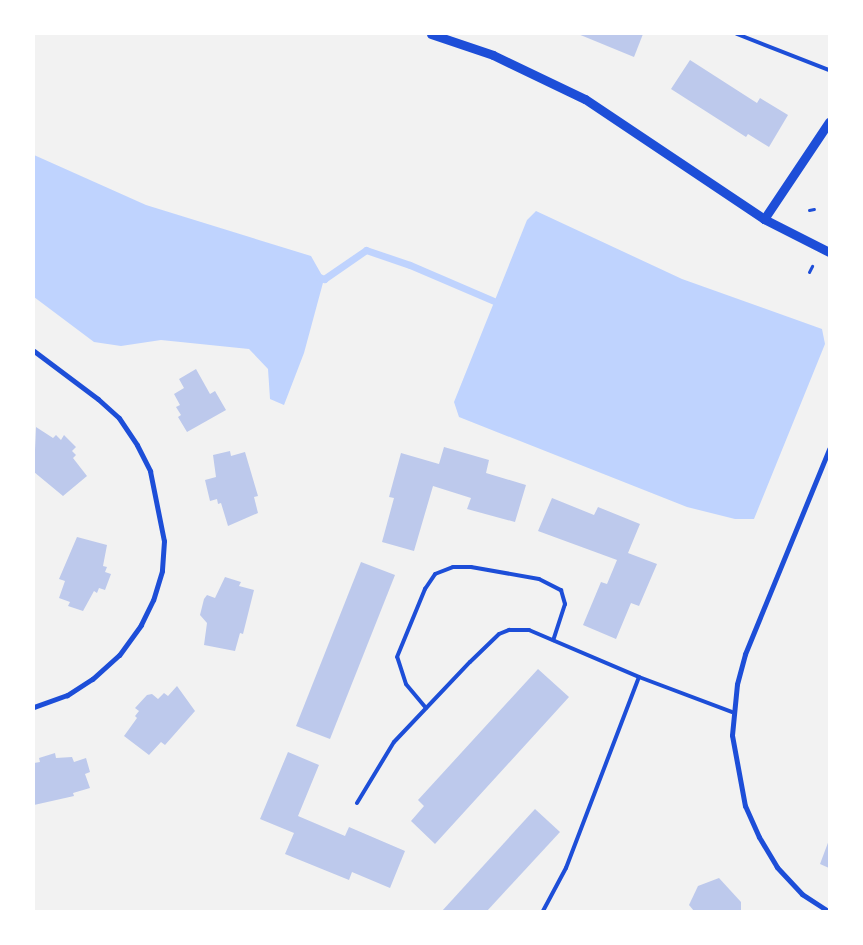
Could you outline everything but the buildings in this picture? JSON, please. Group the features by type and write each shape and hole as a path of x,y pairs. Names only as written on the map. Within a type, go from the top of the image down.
{"street":[{"path":"431,34 493,55 585,99 764,218 829,252"},
{"path":"764,218 829,122"},
{"path":"34,351 98,399 119,418 137,445 153,480 164,541 162,571 153,600 141,625 119,655 92,679 67,695 34,707"},
{"path":"828,911 802,894 777,866 759,837 744,806 736,774 732,712 745,654 829,449"}],"lane":[{"path":"737,34 829,70"},
{"path":"426,708 406,684 397,657 425,589 435,574 453,567 471,567 540,579 561,590 564,604 553,640"},
{"path":"357,803 394,742 499,634 510,630 529,630 639,677 732,712"},
{"path":"543,911 566,868 639,677"}],"path":[{"path":"808,210 814,209"},
{"path":"809,272 812,266"}],"water":[{"path":"34,155 146,205 311,256 324,279 304,353 284,405 270,399 268,369 249,349 161,340 121,346 94,342 34,297"},
{"path":"536,211 682,279 822,329 825,344 754,519 735,519 687,507 459,417 454,402 527,220"}],"waterway":[{"path":"317,276 324,279 366,250 410,265 494,301"}]}
